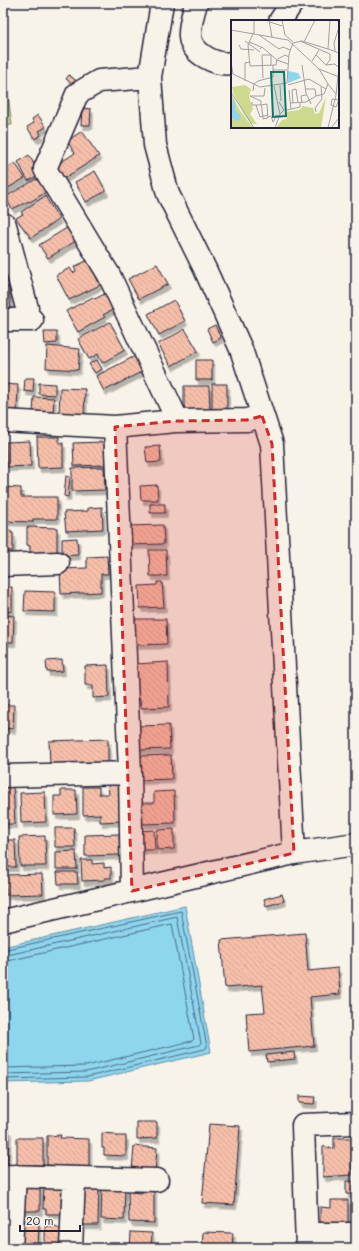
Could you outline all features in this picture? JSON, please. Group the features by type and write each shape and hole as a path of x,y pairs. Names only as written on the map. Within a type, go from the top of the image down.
{"street":[{"path":"162,3 150,77 155,145 168,194 205,269 241,349 272,444 294,853"},
{"path":"196,3 192,17 190,39 201,55 223,64 231,63"},
{"path":"281,20 292,3"},
{"path":"150,77 99,81 77,94 45,169 109,275 174,413 175,421"},
{"path":"3,224 27,308 29,320 3,320"},
{"path":"3,421 115,427 175,421 247,420 262,416"},
{"path":"115,427 130,773 132,891"},
{"path":"3,565 58,563"},
{"path":"3,776 130,773"},
{"path":"3,921 294,853 356,844"},
{"path":"356,1123 303,1125 307,1241 356,1234"},
{"path":"12,1248 9,1176 157,1180"},
{"path":"71,1248 74,1178"}],"highlighted area":[{"path":"262,416 272,444 294,853 132,891 115,427 175,421 247,420"}],"green space":[{"path":"3,57 12,125 3,125"}],"water":[{"path":"185,906 211,1052 88,1081 3,1083 3,947"}],"building":[{"path":"69,75 78,82 75,86 66,79"},
{"path":"82,108 91,109 90,125 81,125"},
{"path":"38,115 46,127 39,131 41,135 35,139 27,127 34,123 32,119"},
{"path":"82,131 99,156 63,179 55,166 75,153 67,141"},
{"path":"29,155 40,175 28,181 18,162"},
{"path":"15,163 25,178 3,191 3,170"},
{"path":"95,171 106,191 86,202 75,182"},
{"path":"38,178 46,192 30,202 29,201 12,209 5,197"},
{"path":"45,196 59,219 31,238 16,218 23,214 21,212"},
{"path":"70,226 79,239 48,258 39,245"},
{"path":"3,253 10,275 3,275"},
{"path":"88,260 100,285 69,300 56,275 70,268 73,273 76,271 74,267"},
{"path":"157,264 168,284 139,299 128,279"},
{"path":"9,287 11,311 3,311 3,288"},
{"path":"106,293 114,309 103,315 105,317 78,332 66,311 93,297 95,299"},
{"path":"174,300 185,321 159,335 148,314"},
{"path":"110,322 125,350 102,363 98,354 89,359 78,339"},
{"path":"215,325 221,338 213,342 207,329"},
{"path":"185,329 198,351 171,366 158,344"},
{"path":"44,332 57,332 57,343 45,344"},
{"path":"3,333 5,333 3,368"},
{"path":"47,346 80,349 78,370 46,368"},
{"path":"139,354 147,369 104,391 96,376"},
{"path":"97,360 102,369 95,373 89,364"},
{"path":"196,360 212,360 212,380 196,380"},
{"path":"25,378 34,378 33,392 24,391"},
{"path":"39,383 55,384 55,395 39,394"},
{"path":"3,384 18,385 17,410 3,409"},
{"path":"212,384 227,384 227,410 212,411"},
{"path":"184,386 209,386 210,411 184,411"},
{"path":"60,388 85,389 84,415 59,414"},
{"path":"34,397 54,398 53,413 33,413"},
{"path":"37,437 59,437 59,443 63,443 63,467 38,468"},
{"path":"30,441 31,466 7,467 6,442"},
{"path":"104,442 105,465 74,466 73,443"},
{"path":"160,446 161,462 147,463 145,447"},
{"path":"104,467 105,490 72,491 72,468"},
{"path":"66,476 70,477 68,497 64,496"},
{"path":"157,485 158,500 141,500 140,486"},
{"path":"3,487 21,488 21,497 57,497 57,519 33,519 33,522 3,521"},
{"path":"150,504 165,504 165,513 150,513"},
{"path":"102,507 103,529 66,531 64,512 88,511 88,508"},
{"path":"163,525 164,544 127,545 126,526"},
{"path":"27,527 57,528 57,557 30,556 30,546 27,545"},
{"path":"11,530 11,533 13,533 13,551 6,551 6,555 3,555 3,531"},
{"path":"77,538 78,555 62,556 62,539"},
{"path":"149,550 166,550 167,576 150,576"},
{"path":"107,556 108,574 101,574 101,592 61,594 60,569 87,568 87,557"},
{"path":"157,582 162,582 164,607 140,608 139,586 157,585"},
{"path":"3,587 12,587 12,611 3,612"},
{"path":"25,591 55,592 55,612 24,611"},
{"path":"3,615 14,616 13,642 3,642"},
{"path":"132,619 166,619 167,644 133,645"},
{"path":"62,660 63,671 47,672 46,661"},
{"path":"168,662 169,707 141,708 140,699 136,699 135,664"},
{"path":"108,665 109,697 93,698 93,685 85,685 85,666"},
{"path":"3,705 14,705 13,729 3,728"},
{"path":"169,725 170,749 139,750 138,726"},
{"path":"108,739 108,764 50,766 49,741"},
{"path":"171,755 172,779 140,780 139,756"},
{"path":"120,784 121,821 100,822 100,814 83,815 83,787 99,787 99,794 109,794 108,785"},
{"path":"3,786 13,786 15,824 3,824"},
{"path":"61,790 76,790 77,814 54,815 54,796 61,796"},
{"path":"174,791 175,823 142,824 141,803 154,803 154,792"},
{"path":"45,792 46,822 21,823 20,793"},
{"path":"55,828 74,828 75,847 55,847"},
{"path":"174,829 174,849 157,850 157,830"},
{"path":"154,830 155,850 141,850 140,831"},
{"path":"119,834 120,855 85,856 85,835"},
{"path":"45,836 46,866 20,866 19,837"},
{"path":"3,840 15,840 16,867 3,867"},
{"path":"76,851 77,869 56,869 56,852"},
{"path":"81,860 92,860 92,864 104,863 104,868 111,867 111,878 105,878 105,880 82,881"},
{"path":"57,872 77,872 78,884 58,884"},
{"path":"42,874 43,894 6,895 5,875"},
{"path":"282,894 284,901 266,906 264,899"},
{"path":"305,933 308,971 338,968 340,994 310,997 314,1046 249,1052 246,1013 265,1012 262,985 225,988 221,940"},
{"path":"294,1052 295,1059 267,1062 266,1055"},
{"path":"299,1096 315,1097 314,1104 299,1103"},
{"path":"137,1122 157,1122 157,1138 137,1139"},
{"path":"209,1124 240,1126 234,1205 202,1203"},
{"path":"3,1126 9,1130 7,1169 3,1168"},
{"path":"102,1133 115,1134 116,1136 126,1136 126,1156 104,1155 104,1148 102,1148"},
{"path":"61,1135 60,1138 89,1139 89,1167 47,1165 47,1136"},
{"path":"17,1138 43,1138 43,1165 17,1165"},
{"path":"334,1138 352,1138 352,1175 323,1177 323,1146 334,1149"},
{"path":"134,1146 157,1148 155,1173 132,1171"},
{"path":"356,1158 356,1181 355,1181"},
{"path":"346,1181 353,1181 353,1194 346,1194"},
{"path":"20,1183 40,1183 40,1211 19,1211"},
{"path":"44,1183 63,1184 62,1214 46,1214 46,1209 43,1209"},
{"path":"78,1183 99,1186 98,1225 78,1225"},
{"path":"102,1184 125,1185 124,1220 101,1219"},
{"path":"142,1190 154,1190 154,1223 129,1222 128,1192 142,1193"},
{"path":"331,1200 348,1200 348,1231 320,1232 320,1207 331,1208"},
{"path":"22,1221 39,1222 38,1248 22,1248"},
{"path":"45,1226 55,1226 63,1230 63,1248 45,1248"},
{"path":"131,1232 152,1233 151,1248 130,1248"},
{"path":"203,1232 233,1233 232,1248 202,1247"},
{"path":"337,1241 354,1241 354,1248 337,1248"},
{"path":"84,1246 124,1246 124,1248 84,1248"}]}
